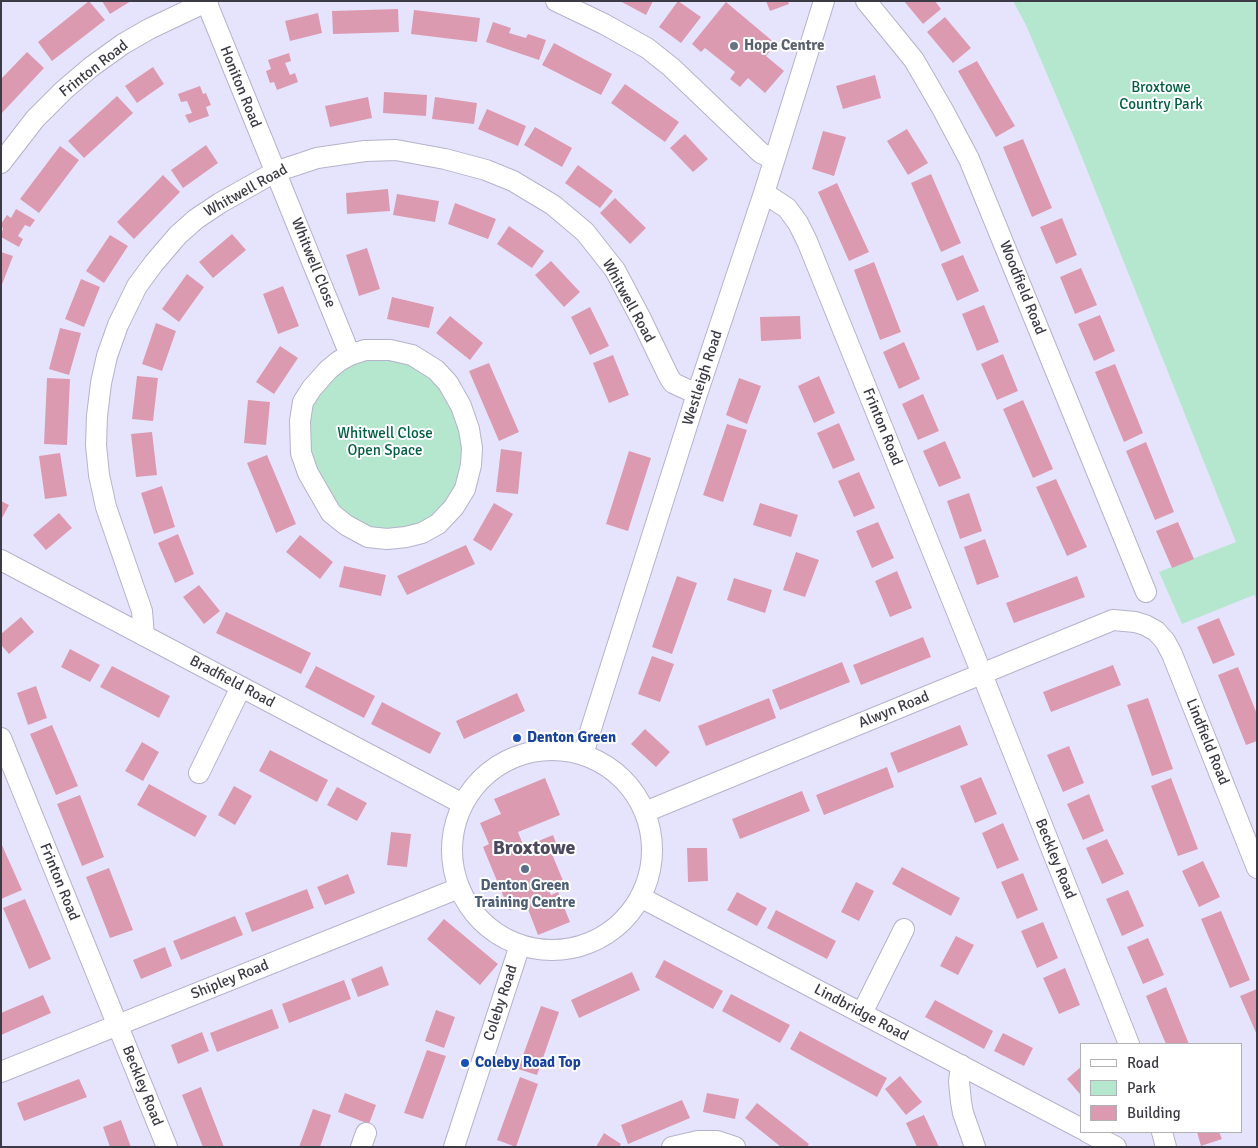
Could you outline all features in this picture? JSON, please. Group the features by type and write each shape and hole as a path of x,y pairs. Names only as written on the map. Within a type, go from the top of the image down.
{"street":[{"name":"Frinton Road","path":"1,163 35,119 64,90 91,67 123,44 149,29 207,1"},
{"name":"Honiton Road","path":"207,1 275,172"},
{"path":"556,1 572,7 647,48 671,67 761,153 773,160"},
{"name":"Westleigh Road","path":"583,754 824,1"},
{"name":"Woodfield Road","path":"866,1 914,60 970,159 1146,592"},
{"name":"Whitwell Road","path":"144,636 142,611 106,507 99,475 96,445 97,416 107,356 118,325 137,286 178,235 196,219 220,203 275,172 317,158 396,150 446,158 486,170 513,181 553,205 585,232 615,270 673,383 697,394"},
{"name":"Whitwell Close","path":"275,172 350,355"},
{"name":"Frinton Road","path":"764,193 787,208 798,223 807,241 982,674"},
{"path":"365,350 390,350 412,355 436,370 448,383 461,406 469,430 472,448 471,465 465,489 454,507 438,524 422,533 387,540 368,537 331,514 308,472 301,453 300,438 300,421 304,402 312,388 328,370 350,355 365,350"},
{"name":"Bradfield Road","path":"1,560 463,804"},
{"name":"Alwyn Road","path":"645,812 1113,620 1145,625"},
{"name":"Lindfield Road","path":"1145,625 1156,631 1172,654 1257,868"},
{"name":"Beckley Road","path":"982,674 1129,1043"},
{"path":"200,773 241,687"},
{"name":"Frinton Road","path":"1,738 118,1025"},
{"path":"558,750 583,754 608,767 628,784 645,812 651,832 652,858 647,881 640,897 630,913 619,924 589,943 560,950 538,949 520,945 492,930 474,912 459,888 453,866 452,843 463,804 476,785 500,764 536,751 558,750"},
{"name":"Shipley Road","path":"1,1072 459,888"},
{"name":"Lindbridge Road","path":"640,897 1080,1128"},
{"path":"862,1013 904,929"},
{"name":"Coleby Road","path":"454,1147 520,945"},
{"name":"Beckley Road","path":"118,1025 167,1147"},
{"path":"961,1065 959,1082 960,1102 975,1147"},
{"path":"1089,1133 1116,1147"},
{"path":"1162,1133 1166,1147"},
{"path":"672,1147 698,1141 717,1141 735,1147"}],"green space":[{"name":"Broxtowe Country Park","path":"1013,1 1257,1 1257,600 1254,595 1182,624 1159,572 1236,542 1075,140 1026,25"},
{"name":"Whitwell Close Open Space","path":"382,357 404,360 428,372 440,385 453,411 463,443 458,487 429,520 412,529 393,531 371,528 347,517 334,504 317,473 308,450 309,425 313,403 320,390 344,367 362,360"}],"building":[{"path":"89,1 105,20 52,61 38,42"},
{"path":"102,1 131,1 110,14"},
{"path":"620,1 653,1 646,15"},
{"path":"678,1 701,17 681,43 659,27"},
{"path":"766,1 788,1 789,4 770,11"},
{"path":"904,1 935,1 941,9 923,24"},
{"name":"Hope Centre","path":"726,2 776,44 766,56 784,71 765,93 748,78 740,87 730,79 735,72 705,48 701,52 692,44"},
{"path":"398,9 399,32 333,34 332,11"},
{"path":"414,10 480,18 477,42 411,34"},
{"path":"318,13 322,33 290,41 285,21"},
{"path":"945,17 971,48 953,63 927,32"},
{"path":"493,22 511,28 509,33 526,38 528,34 546,40 539,60 486,42"},
{"path":"554,43 612,74 601,95 542,65"},
{"path":"27,52 44,68 1,114 1,79"},
{"path":"289,53 291,61 285,63 290,75 295,73 298,82 277,90 274,82 270,83 266,71 271,69 268,60"},
{"path":"977,61 1015,126 996,137 958,71"},
{"path":"153,67 164,84 137,103 125,86"},
{"path":"875,75 881,98 843,109 836,86"},
{"path":"625,84 679,122 665,142 611,103"},
{"path":"200,86 203,94 206,93 211,105 206,107 209,116 189,123 185,115 192,113 187,101 181,102 178,94"},
{"path":"384,92 427,95 426,116 383,113"},
{"path":"117,96 133,113 84,158 68,141"},
{"path":"368,97 372,118 330,127 325,106"},
{"path":"435,97 477,103 474,124 432,119"},
{"path":"487,109 526,126 518,146 478,129"},
{"path":"535,127 572,148 562,167 524,145"},
{"path":"907,129 928,163 908,175 887,141"},
{"path":"823,131 846,137 834,176 812,169"},
{"path":"685,134 708,159 693,172 670,148"},
{"path":"1023,139 1052,208 1032,217 1003,147"},
{"path":"206,145 218,163 183,188 171,170"},
{"path":"60,146 79,160 39,213 20,199"},
{"path":"578,165 613,191 600,208 565,183"},
{"path":"931,174 961,243 941,252 911,183"},
{"path":"163,175 180,192 134,239 117,222"},
{"path":"837,183 869,252 849,261 818,192"},
{"path":"388,189 390,211 347,214 346,193"},
{"path":"397,194 439,201 435,222 393,215"},
{"path":"615,198 646,228 630,244 600,213"},
{"path":"455,203 496,219 488,239 448,224"},
{"path":"16,209 35,220 30,227 25,225 18,236 23,239 19,247 1,237 3,228 1,224 7,215 11,218"},
{"path":"1062,218 1077,255 1056,264 1040,227"},
{"path":"509,226 544,251 532,268 497,244"},
{"path":"232,234 246,250 213,278 199,262"},
{"path":"110,235 128,246 104,283 86,271"},
{"path":"367,248 380,289 359,296 346,255"},
{"path":"1,252 13,256 1,287"},
{"path":"963,255 979,291 957,301 941,264"},
{"path":"551,261 580,292 564,307 535,275"},
{"path":"874,262 901,332 880,340 854,270"},
{"path":"1081,268 1097,305 1075,314 1060,277"},
{"path":"187,274 204,287 179,322 162,309"},
{"path":"81,279 100,287 84,327 65,319"},
{"path":"283,286 299,326 278,334 263,294"},
{"path":"392,297 434,307 429,328 387,319"},
{"path":"984,305 999,342 977,351 962,314"},
{"path":"590,307 609,346 590,355 571,317"},
{"path":"1100,315 1115,351 1094,361 1078,324"},
{"path":"450,316 483,343 470,360 436,333"},
{"path":"800,316 801,339 761,341 760,317"},
{"path":"156,323 176,331 162,371 142,364"},
{"path":"60,328 81,333 69,375 49,369"},
{"path":"904,342 920,379 899,389 883,352"},
{"path":"280,346 298,358 274,394 256,382"},
{"path":"1003,354 1018,391 997,400 981,364"},
{"path":"613,355 629,395 609,403 593,363"},
{"path":"489,363 519,432 499,441 469,371"},
{"path":"1115,364 1143,433 1124,442 1095,372"},
{"path":"137,376 158,378 153,421 132,419"},
{"path":"819,376 835,413 814,423 798,386"},
{"path":"47,378 70,379 67,445 44,444"},
{"path":"739,378 761,386 747,424 726,415"},
{"path":"923,394 939,431 918,440 902,404"},
{"path":"248,400 270,402 266,445 244,443"},
{"path":"1023,400 1053,469 1033,478 1003,409"},
{"path":"839,423 855,460 833,469 817,433"},
{"path":"727,424 747,430 723,502 703,495"},
{"path":"152,432 157,475 136,477 131,434"},
{"path":"945,441 961,478 939,487 923,451"},
{"path":"1146,442 1174,512 1155,520 1126,451"},
{"path":"501,449 522,452 518,494 496,492"},
{"path":"629,451 651,458 628,531 606,524"},
{"path":"60,453 67,496 45,499 39,456"},
{"path":"267,455 296,524 276,533 247,463"},
{"path":"859,472 875,508 854,517 838,481"},
{"path":"1056,479 1087,547 1067,556 1036,487"},
{"path":"162,486 175,527 154,534 141,493"},
{"path":"969,493 982,531 960,539 947,501"},
{"path":"1,501 9,505 1,520"},
{"path":"494,503 513,514 491,551 473,540"},
{"path":"760,503 798,515 791,537 753,525"},
{"path":"59,513 72,528 46,550 33,535"},
{"path":"878,522 894,558 872,568 856,531"},
{"path":"1178,522 1194,559 1172,568 1156,531"},
{"path":"178,534 194,574 175,583 158,543"},
{"path":"300,535 333,562 320,579 286,552"},
{"path":"985,539 999,577 977,585 964,547"},
{"path":"466,545 475,564 407,595 397,576"},
{"path":"796,552 819,560 805,597 783,590"},
{"path":"344,566 386,575 381,596 339,587"},
{"path":"897,571 912,608 890,617 875,581"},
{"path":"677,576 697,583 672,654 652,647"},
{"path":"1077,576 1085,597 1014,623 1006,603"},
{"path":"734,578 772,590 765,613 727,600"},
{"path":"199,585 220,611 204,624 183,597"},
{"path":"226,612 311,653 301,674 216,633"},
{"path":"21,617 34,632 9,654 1,645 1,634"},
{"path":"1219,618 1235,655 1213,664 1197,627"},
{"path":"923,637 931,657 861,685 853,665"},
{"path":"70,649 100,665 90,682 61,667"},
{"path":"652,656 674,664 660,702 638,694"},
{"path":"842,662 850,682 780,710 772,690"},
{"path":"1113,665 1121,685 1051,712 1043,692"},
{"path":"112,666 170,696 159,718 100,687"},
{"path":"316,666 375,696 364,718 305,687"},
{"path":"1238,667 1257,714 1257,741 1246,745 1218,675"},
{"path":"36,686 47,718 28,725 17,693"},
{"path":"517,693 525,711 464,739 456,721"},
{"path":"769,698 776,718 706,746 698,726"},
{"path":"1148,698 1173,769 1152,776 1127,705"},
{"path":"382,702 441,733 430,754 371,724"},
{"path":"52,725 78,786 56,795 30,734"},
{"path":"960,725 968,745 898,773 890,753"},
{"path":"645,729 670,752 656,767 631,744"},
{"path":"142,742 159,752 143,781 125,771"},
{"path":"1069,746 1084,783 1063,792 1047,755"},
{"path":"270,750 328,780 317,802 259,771"},
{"path":"887,767 894,787 824,815 816,795"},
{"path":"981,777 997,814 975,823 960,786"},
{"name":"Denton Green Training Centre","path":"545,778 560,815 518,832 524,847 553,835 559,851 552,854 564,883 548,889 551,895 558,892 570,922 538,935 526,904 509,910 483,847 489,844 480,823 501,814 494,799"},
{"path":"1171,778 1198,849 1178,856 1151,786"},
{"path":"149,784 207,816 195,837 137,805"},
{"path":"234,786 252,796 235,825 218,815"},
{"path":"337,787 367,803 357,821 327,805"},
{"path":"802,791 810,811 740,839 732,819"},
{"path":"1089,794 1104,831 1083,840 1067,804"},
{"path":"80,795 104,857 82,866 57,804"},
{"path":"1003,823 1019,860 997,869 982,833"},
{"path":"391,832 411,834 407,867 387,865"},
{"path":"1107,839 1124,874 1102,884 1086,848"},
{"path":"1,843 22,890 1,899"},
{"path":"687,848 707,848 708,881 688,882"},
{"path":"1203,861 1220,897 1199,907 1182,871"},
{"path":"902,867 960,898 951,916 892,884"},
{"path":"109,868 133,930 110,938 86,877"},
{"path":"1023,873 1038,910 1017,919 1001,882"},
{"path":"348,874 355,893 325,905 317,887"},
{"path":"856,882 874,891 859,921 841,912"},
{"path":"307,889 314,908 252,932 245,913"},
{"path":"1128,890 1144,926 1122,936 1106,899"},
{"path":"737,892 767,908 757,926 727,910"},
{"path":"25,899 51,959 29,969 3,908"},
{"path":"776,910 836,941 827,959 767,928"},
{"path":"1221,911 1250,980 1230,988 1201,919"},
{"path":"235,916 243,935 181,960 173,941"},
{"path":"444,919 498,964 480,985 427,939"},
{"path":"1043,922 1058,958 1037,968 1021,931"},
{"path":"956,936 974,945 958,975 940,966"},
{"path":"1148,938 1164,975 1143,984 1127,947"},
{"path":"165,947 172,966 141,979 133,960"},
{"path":"664,960 723,991 713,1009 655,977"},
{"path":"382,966 389,985 358,997 351,979"},
{"path":"1065,968 1080,1005 1059,1014 1043,978"},
{"path":"632,972 640,990 579,1018 571,1000"},
{"path":"344,980 351,999 289,1023 282,1004"},
{"path":"1166,987 1189,1043 1166,1043 1146,996"},
{"path":"1257,989 1257,1035 1240,996"},
{"path":"731,994 790,1025 780,1043 722,1011"},
{"path":"43,995 51,1013 1,1035 1,1013"},
{"path":"935,1000 993,1031 984,1049 925,1017"},
{"path":"541,1006 559,1012 537,1075 518,1069"},
{"path":"272,1009 279,1028 217,1052 210,1033"},
{"path":"436,1010 455,1017 444,1048 425,1041"},
{"path":"800,1031 887,1078 877,1097 790,1049"},
{"path":"202,1032 209,1051 178,1064 171,1045"},
{"path":"1003,1033 1033,1048 1024,1066 994,1051"},
{"path":"427,1050 446,1056 423,1119 404,1113"},
{"path":"1080,1068 1080,1094 1067,1079"},
{"path":"900,1076 922,1102 906,1115 885,1089"},
{"path":"520,1077 538,1084 516,1147 497,1140"},
{"path":"79,1079 87,1097 24,1121 17,1103"},
{"path":"201,1087 224,1147 203,1147 182,1095"},
{"path":"345,1093 376,1105 369,1124 338,1112"},
{"path":"707,1093 739,1099 735,1119 703,1112"},
{"path":"682,1100 690,1118 628,1144 621,1125"},
{"path":"757,1103 809,1144 807,1147 781,1147 745,1118"},
{"path":"313,1109 331,1115 320,1147 299,1147"},
{"path":"924,1115 939,1147 917,1147 906,1123"},
{"path":"121,1120 131,1147 110,1147 103,1127"},
{"path":"604,1133 621,1144 619,1147 596,1147"},
{"path":"1197,1133 1219,1133 1222,1139 1201,1146"}],"place":[{"name":"Hope Centre","path":"734,46"},
{"name":"Denton Green","path":"517,738"},
{"name":"Denton Green Training Centre","path":"525,869"},
{"name":"Coleby Road Top","path":"465,1063"}],"district":[{"name":"Broxtowe","path":"534,849"}]}
